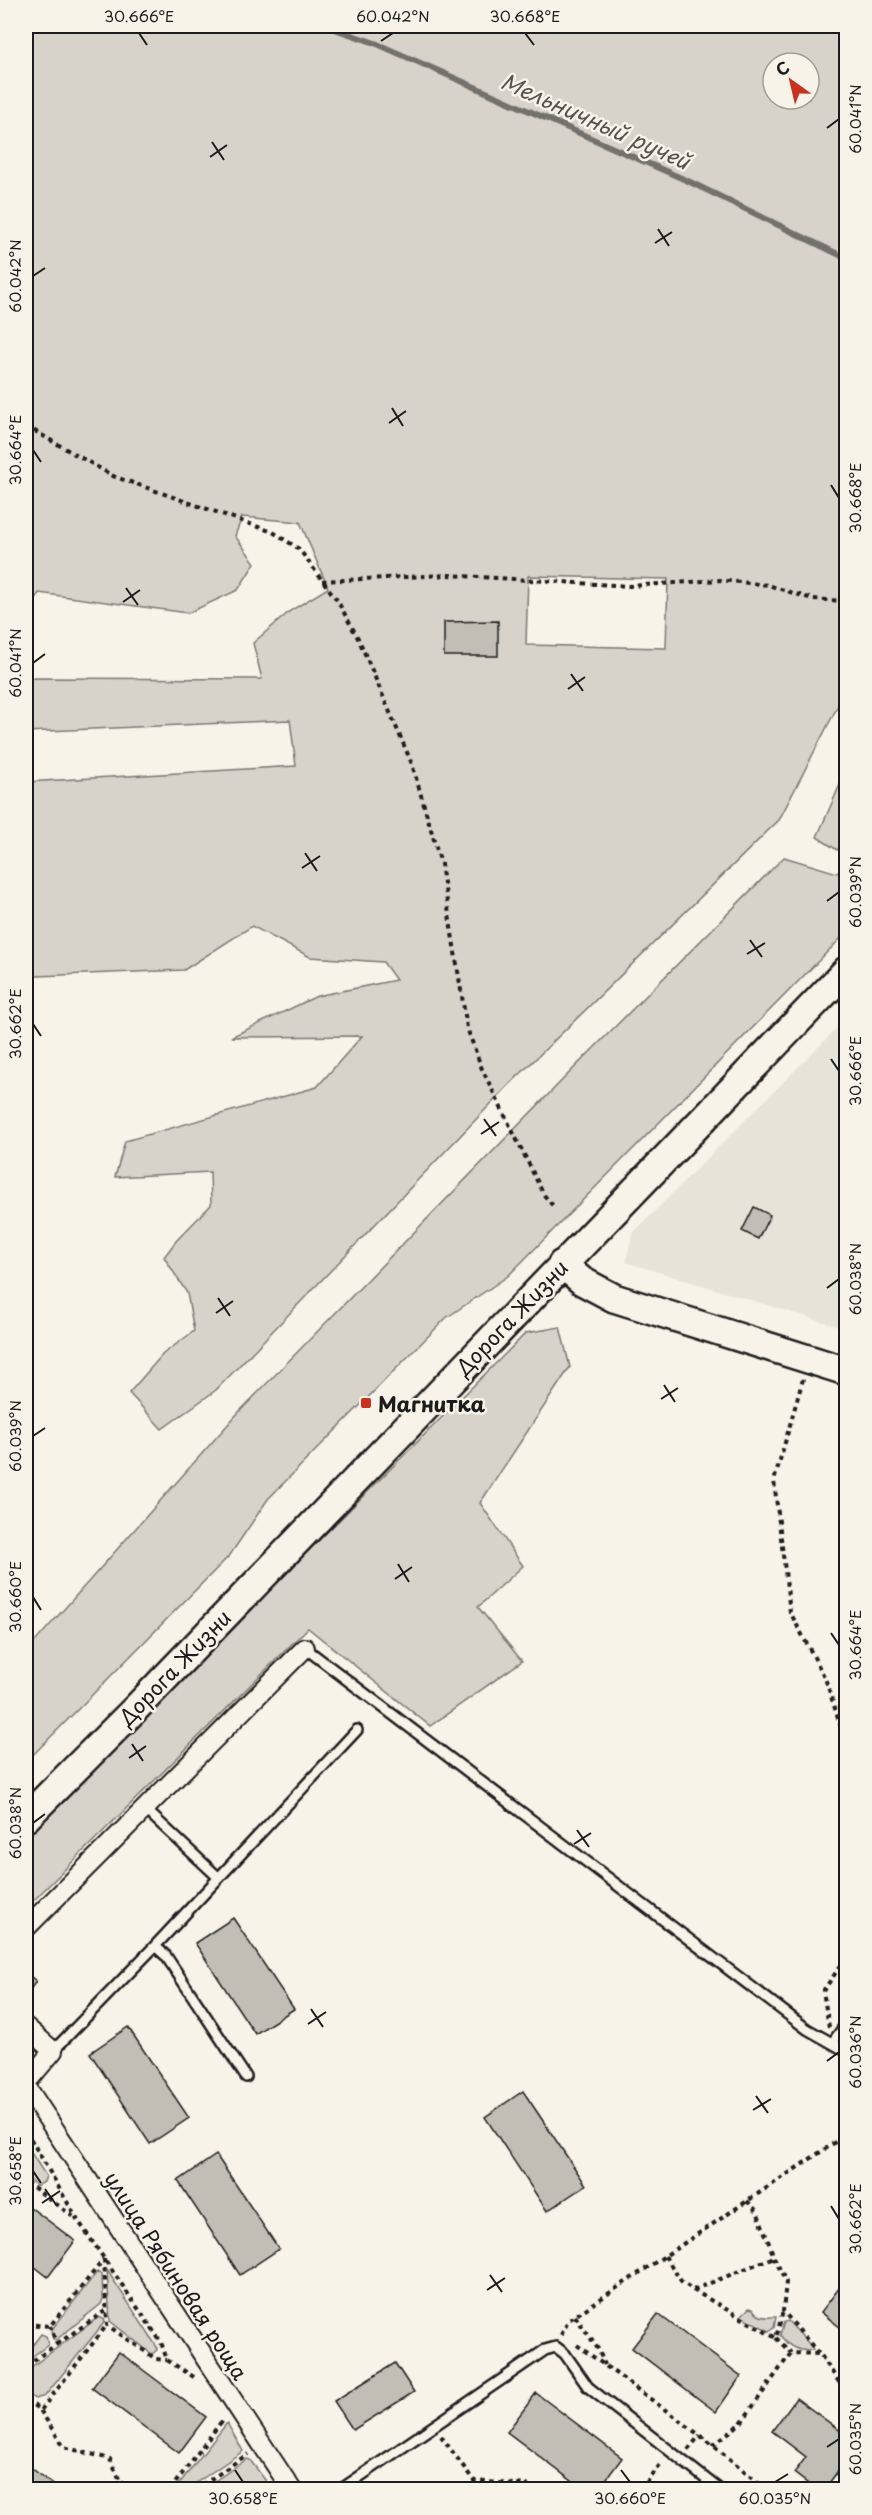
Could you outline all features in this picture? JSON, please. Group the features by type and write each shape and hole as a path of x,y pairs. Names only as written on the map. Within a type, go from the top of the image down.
{"main road":[{"name":"Дорога Жизни","path":"26,1818 134,1710 846,971"},
{"path":"562,1264 582,1281 614,1298 846,1371"}],"street":[{"path":"26,1929 305,1648"},
{"path":"26,2027 53,2051"},
{"name":"улица Рябиновая роща","path":"53,2051 26,2085 292,2490"}],"lane":[{"path":"305,1648 807,2029 846,2051"},
{"path":"53,2051 155,1946 357,1730"},
{"path":"144,1808 219,1878"},
{"path":"155,1946 166,1956 246,2077"},
{"path":"833,2042 846,2024"},
{"path":"340,2490 545,2350 556,2348 565,2354 588,2387 720,2490"}],"path":[{"path":"26,426 113,476 273,532 299,549 337,600 359,640 412,764 441,864 467,1028 482,1069 544,1194 554,1207"},
{"path":"322,581 447,575 629,586 720,580 768,585 812,599 846,601"},
{"path":"808,1359 774,1481 790,1612 825,1678 846,1742"},
{"path":"833,2042 823,1991 846,1958"},
{"path":"26,2131 77,2220 161,2342 167,2360"},
{"path":"556,2348 569,2320 846,2135"},
{"path":"26,2182 77,2220"},
{"path":"747,2201 757,2211 786,2282 783,2311 776,2338"},
{"path":"665,2256 681,2281 776,2338 791,2353 820,2354"},
{"path":"693,2290 774,2257"},
{"path":"40,2410 107,2325 104,2258"},
{"path":"50,2326 104,2258"},
{"path":"26,2366 106,2310"},
{"path":"783,2311 820,2354 839,2382 846,2382"},
{"path":"576,2316 598,2349 605,2366"},
{"path":"26,2324 50,2326"},
{"path":"107,2325 156,2359 167,2360 197,2379"},
{"path":"50,2326 57,2344"},
{"path":"562,2334 713,2445 767,2490"},
{"path":"713,2445 741,2423 791,2353"},
{"path":"26,2400 40,2410 64,2447 110,2459 120,2481 132,2490"},
{"path":"170,2490 227,2415 233,2424"},
{"path":"433,2427 474,2481 527,2487 533,2490"},
{"path":"195,2490 251,2451"},
{"path":"641,2490 669,2451"},
{"path":"842,2490 846,2484"}],"shaded area":[{"path":"26,26 846,26 846,690 779,820 509,1085 216,1390 162,1429 129,1393 163,1354 194,1331 187,1293 164,1257 176,1241 211,1205 210,1172 115,1177 125,1141 317,1087 362,1036 231,1037 317,996 396,980 383,962 310,957 252,926 184,970 37,976 26,969 26,782 296,766 290,720 26,732 26,678 262,679 253,643 290,611 328,588 300,522 242,517 235,536 255,563 238,590 188,613 39,593 26,611","holes":["528,576 668,579 666,648 526,645"]},
{"path":"846,771 846,840 837,850 817,837"},
{"path":"784,857 837,873 846,864 846,933 508,1276 446,1318 268,1499 230,1555 26,1762 26,1652 238,1413 579,1063"},
{"path":"846,1019 846,1329 626,1262 632,1234"},
{"path":"560,1327 570,1367 480,1503 523,1566 478,1607 522,1661 430,1726 308,1628 26,1908 26,1834 526,1333"},
{"path":"26,2145 46,2176 44,2182 37,2186 26,2177"},
{"path":"107,2270 157,2347 152,2354 110,2321"},
{"path":"97,2272 102,2275 103,2299 101,2304 56,2340 53,2339 51,2333 53,2328"},
{"path":"749,2308 760,2316 776,2317 774,2328 769,2331 741,2316"},
{"path":"99,2317 105,2320 103,2324 45,2396 35,2399 26,2394 26,2371"},
{"path":"788,2321 813,2350 798,2349 790,2346 783,2339 780,2335 784,2322"},
{"path":"41,2334 46,2336 48,2345 26,2361 26,2354"},
{"path":"227,2423 243,2451 187,2489 175,2489"},
{"path":"247,2459 272,2489 203,2489"}],"building":[{"path":"498,621 498,656 444,656 444,622"},
{"path":"754,1207 770,1215 758,1239 742,1231"},
{"path":"233,1918 294,2009 255,2034 195,1943"},
{"path":"26,1973 36,1981 26,1996"},
{"path":"128,2027 189,2118 150,2144 90,2053"},
{"path":"523,2091 586,2185 547,2211 485,2117"},
{"path":"216,2155 279,2249 240,2275 178,2181"},
{"path":"26,2204 75,2241 48,2277 26,2260"},
{"path":"846,2279 846,2332 821,2312"},
{"path":"658,2314 741,2376 716,2412 632,2348"},
{"path":"119,2352 206,2417 179,2453 92,2388"},
{"path":"395,2363 414,2392 353,2430 334,2401"},
{"path":"536,2393 622,2458 598,2490 584,2490 507,2432"},
{"path":"796,2398 846,2435 846,2460 824,2490 816,2490 794,2473 806,2457 772,2431"},
{"path":"26,2464 60,2490 26,2490"}],"waterway":[{"name":"Мельничный ручей","path":"326,26 375,43 688,181 846,258"}],"place":[{"name":"Магнитка","path":"366,1403"}]}
